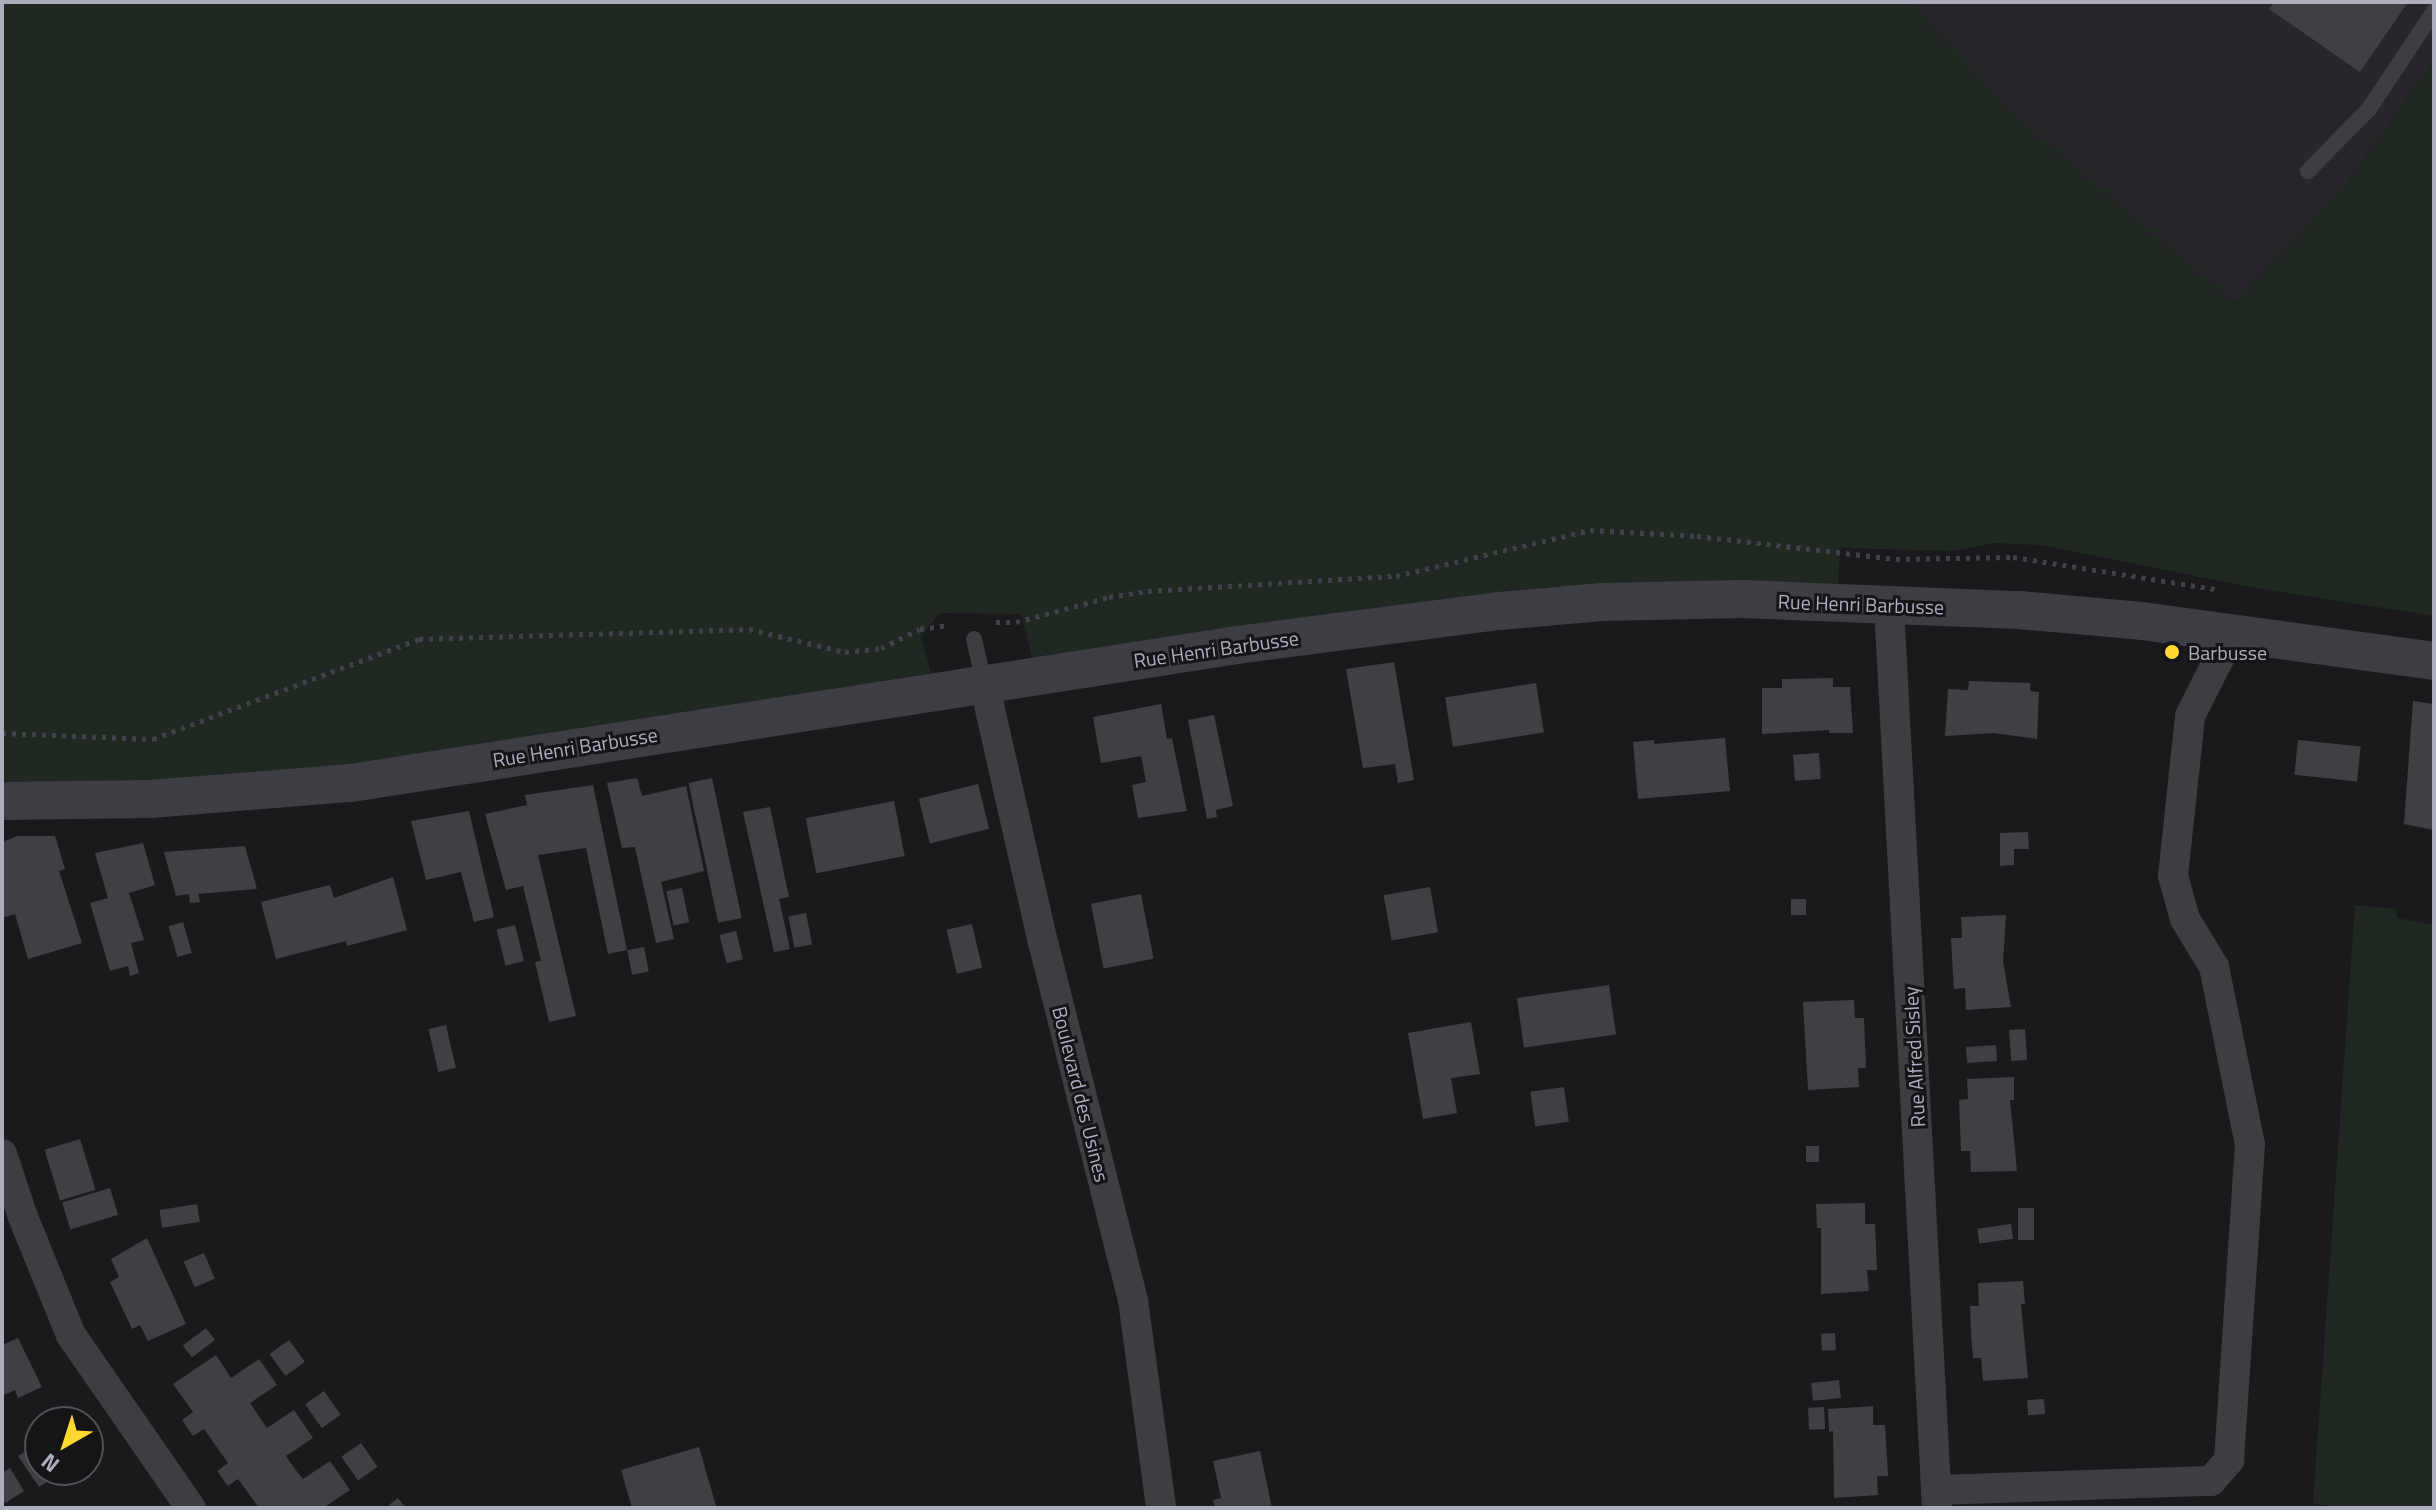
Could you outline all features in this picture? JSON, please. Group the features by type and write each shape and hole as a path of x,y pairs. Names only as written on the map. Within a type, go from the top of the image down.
{"street":[{"name":"Rue Henri Barbusse","path":"2,801 151,799 351,783 1237,645 1499,611 1602,602 1742,599 2034,612 2232,633 2434,661"},
{"name":"Rue Alfred Sisley","path":"1889,606 1937,1499"},
{"path":"1937,1499 2211,1481 2229,1460 2250,1145 2214,967 2185,919 2173,876 2190,716 2232,633"},
{"name":"Boulevard des Usines","path":"984,683 1043,942 1133,1300 1161,1508"},
{"path":"2,1154 23,1217 71,1335 191,1508"}],"lane":[{"path":"2308,171 2369,109 2434,11"},
{"path":"974,639 984,683"}],"shaded area":[{"path":"2,2 1911,2 2009,110 2235,303 2348,182 2434,61 2434,616 2250,587 2041,545 1994,543 1954,551 1840,548 1838,587 1706,581 1547,587 1375,608 1033,662 1021,614 940,613 921,636 931,673 384,761 158,785 2,786"},
{"path":"1794,2 2434,2 2434,61 2348,182 2235,303"},
{"path":"2355,905 2396,909 2397,918 2434,925 2434,1508 2342,1508 2313,1503"}],"building":[{"path":"2274,2 2408,2 2360,72 2269,9"},
{"path":"1394,662 1414,780 1398,783 1395,764 1363,768 1346,669"},
{"path":"1833,678 1833,687 1850,687 1853,733 1829,733 1829,730 1762,734 1762,688 1782,688 1782,679"},
{"path":"1969,681 2030,683 2030,691 2039,692 2037,739 1993,733 1945,736 1948,689 1968,690"},
{"path":"1536,683 1544,732 1453,747 1445,697"},
{"path":"2413,701 2434,704 2434,830 2404,824"},
{"path":"1161,704 1167,739 1172,738 1187,811 1138,818 1132,785 1146,782 1141,756 1101,763 1093,717"},
{"path":"1214,715 1233,806 1216,810 1217,817 1207,819 1188,720"},
{"path":"1725,738 1730,791 1638,799 1633,742 1654,740 1654,744"},
{"path":"2298,740 2361,747 2357,781 2294,775"},
{"path":"1819,753 1821,779 1795,781 1793,755"},
{"path":"637,778 642,796 686,786 704,871 661,882 674,939 656,943 635,847 622,848 607,783"},
{"path":"712,778 742,918 718,923 689,783"},
{"path":"978,784 989,829 930,843 919,799"},
{"path":"593,785 627,950 608,954 586,848 538,855 576,1016 549,1022 535,962 541,961 523,886 506,890 485,814 527,805 525,795"},
{"path":"894,801 905,856 816,873 806,818"},
{"path":"770,807 789,897 779,899 790,949 774,952 743,812"},
{"path":"469,811 494,917 474,922 461,872 426,880 411,821"},
{"path":"2028,832 2029,849 2014,849 2014,865 2000,866 2000,833"},
{"path":"18,836 55,836 65,869 59,871 82,943 28,959 15,914 2,918 2,842"},
{"path":"143,843 155,885 129,893 144,940 131,943 139,973 130,976 128,966 110,971 90,903 108,898 95,853"},
{"path":"245,846 257,889 198,894 200,902 190,903 189,894 176,896 164,852"},
{"path":"393,877 407,930 347,946 346,941 276,959 261,902 330,885 334,898"},
{"path":"1430,887 1438,932 1392,940 1384,895"},
{"path":"682,888 689,922 674,926 666,891"},
{"path":"1141,894 1154,959 1104,969 1091,904"},
{"path":"1791,899 1806,899 1806,915 1791,915"},
{"path":"806,913 812,944 794,948 788,916"},
{"path":"2006,915 2003,961 2011,1007 1966,1010 1965,988 1954,989 1951,938 1962,938 1961,917"},
{"path":"183,922 192,953 177,957 169,926"},
{"path":"972,924 982,968 957,974 947,930"},
{"path":"515,925 524,961 506,965 497,930"},
{"path":"736,931 743,959 727,963 720,935"},
{"path":"644,947 649,972 632,975 627,950"},
{"path":"1609,985 1616,1035 1524,1047 1517,998"},
{"path":"1854,1000 1855,1018 1864,1018 1866,1068 1858,1068 1859,1087 1808,1090 1803,1002"},
{"path":"1471,1022 1480,1074 1451,1078 1457,1113 1423,1119 1408,1033"},
{"path":"446,1025 456,1068 438,1072 428,1029"},
{"path":"2025,1029 2027,1060 2011,1061 2009,1030"},
{"path":"1996,1045 1997,1061 1967,1063 1966,1047"},
{"path":"2014,1077 2014,1100 2010,1100 2017,1171 1971,1172 1970,1151 1961,1151 1959,1100 1968,1099 1967,1079"},
{"path":"1564,1087 1569,1122 1535,1126 1530,1092"},
{"path":"80,1139 95,1190 60,1201 45,1150"},
{"path":"1806,1146 1819,1146 1819,1162 1806,1162"},
{"path":"110,1188 118,1215 70,1229 62,1203"},
{"path":"1865,1203 1865,1224 1875,1224 1877,1270 1867,1270 1869,1291 1821,1294 1821,1228 1817,1228 1816,1204"},
{"path":"197,1204 200,1222 162,1228 159,1210"},
{"path":"2018,1208 2034,1208 2034,1240 2018,1240"},
{"path":"2011,1224 2013,1239 1979,1244 1977,1229"},
{"path":"147,1238 186,1324 148,1341 140,1325 132,1329 110,1282 119,1277 111,1259"},
{"path":"204,1253 215,1279 195,1287 184,1262"},
{"path":"2023,1281 2025,1304 2021,1304 2028,1378 1983,1381 1981,1358 1973,1358 1971,1332 1970,1306 1979,1306 1978,1283"},
{"path":"206,1328 215,1340 192,1357 183,1345"},
{"path":"1835,1333 1836,1350 1822,1351 1821,1334"},
{"path":"18,1338 42,1387 18,1398 15,1390 2,1396 2,1345"},
{"path":"289,1340 305,1362 285,1376 270,1354"},
{"path":"216,1355 231,1378 259,1359 277,1385 250,1403 267,1428 294,1410 313,1438 286,1456 295,1469 303,1479 330,1461 350,1490 323,1508 259,1508 238,1479 228,1486 217,1471 228,1463 204,1429 193,1436 182,1420 193,1412 173,1384"},
{"path":"1839,1380 1841,1398 1813,1401 1811,1383"},
{"path":"324,1391 341,1415 322,1428 305,1404"},
{"path":"2044,1399 2045,1414 2028,1415 2027,1400"},
{"path":"1873,1406 1873,1425 1885,1425 1888,1476 1877,1476 1878,1495 1834,1498 1833,1431 1829,1432 1828,1409"},
{"path":"1824,1407 1825,1429 1809,1430 1808,1408"},
{"path":"361,1443 378,1467 358,1481 341,1457"},
{"path":"699,1447 716,1506 632,1508 621,1470"},
{"path":"1260,1451 1272,1508 1215,1508 1213,1500 1221,1498 1213,1461"},
{"path":"10,1468 24,1491 5,1503 2,1473"},
{"path":"398,1498 406,1508 385,1508"}],"place":[{"name":"Barbusse","path":"2172,652"}]}
